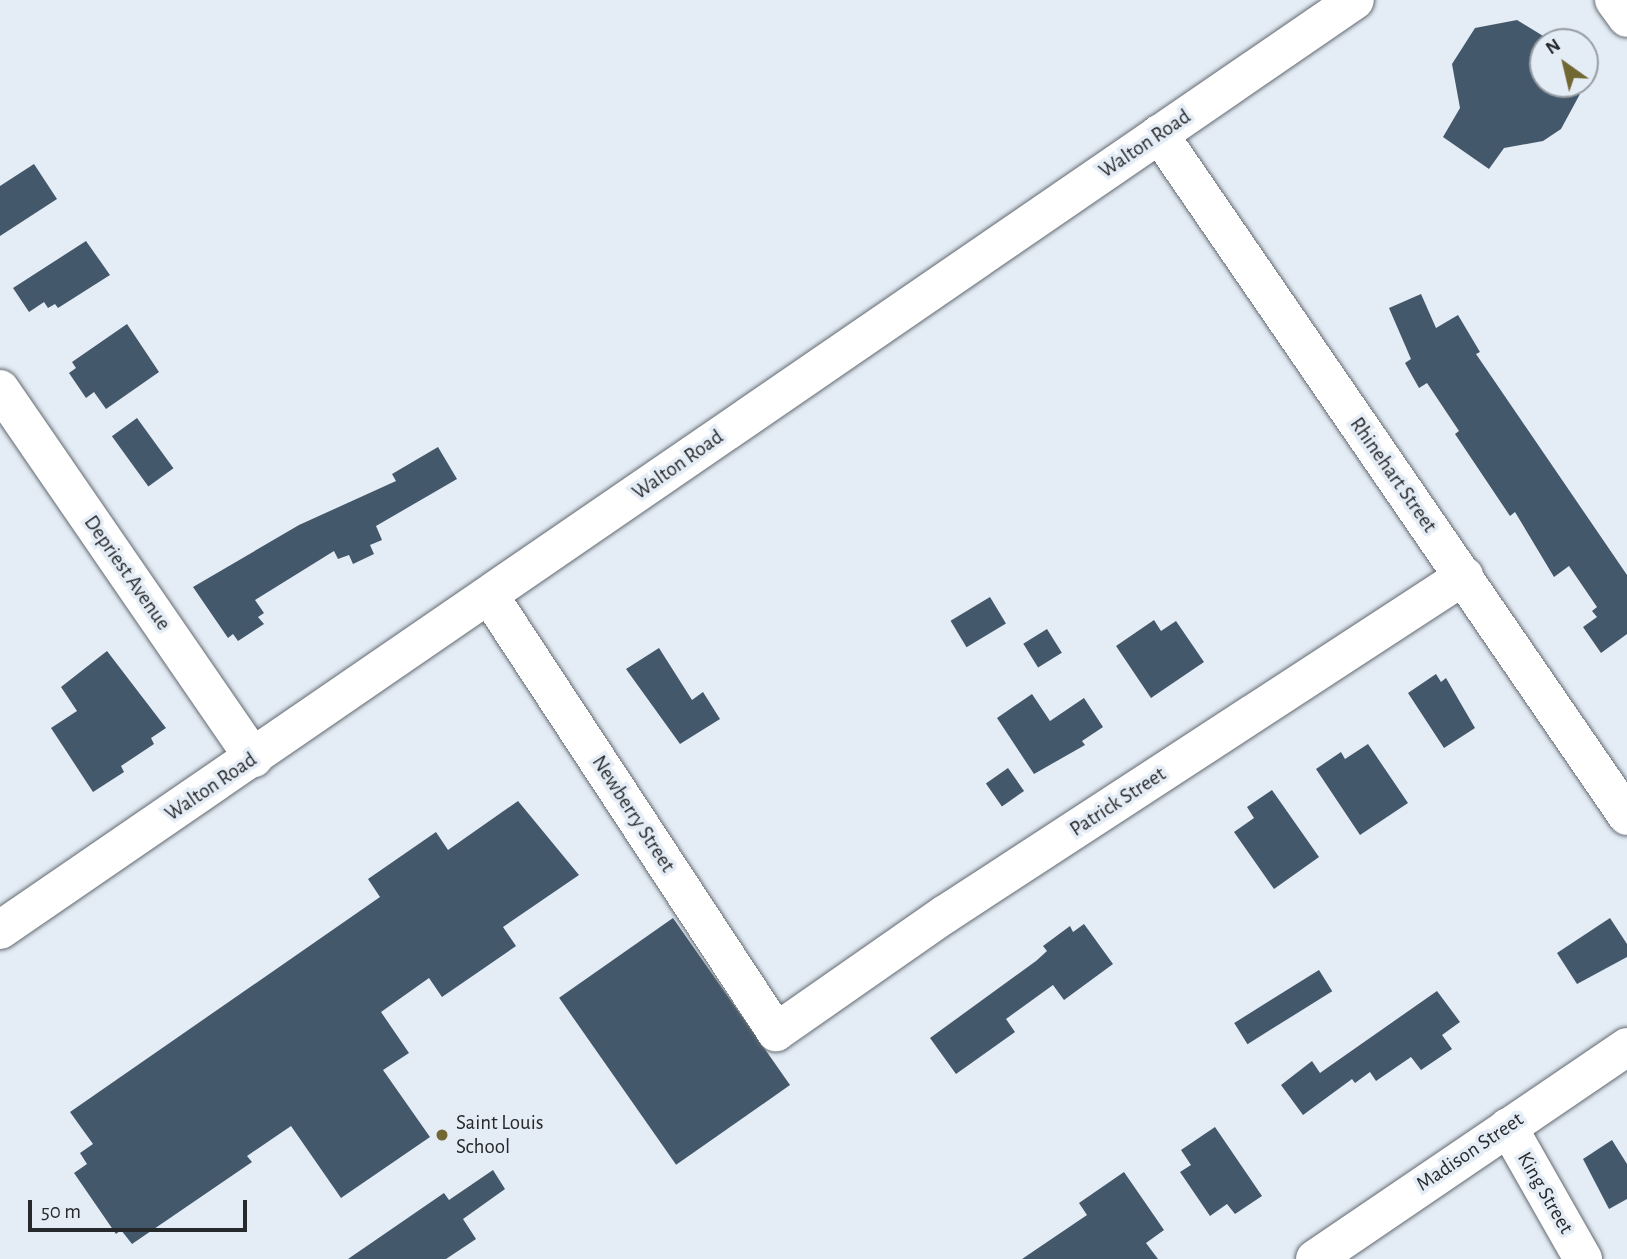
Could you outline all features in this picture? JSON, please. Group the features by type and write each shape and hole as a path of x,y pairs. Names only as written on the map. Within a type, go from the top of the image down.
{"street":[{"name":"Walton Road","path":"0,930 1355,0"},
{"path":"1614,0 1627,18"},
{"name":"Rhinehart Street","path":"1158,134 1627,816"},
{"name":"Depriest Avenue","path":"0,389 254,758"},
{"name":"Patrick Street","path":"776,1032 944,915 1464,576"},
{"name":"Newberry Street","path":"489,595 776,1032"},
{"name":"Madison Street","path":"1314,1259 1627,1047"},
{"name":"King Street","path":"1508,1127 1583,1259"}],"building":[{"path":"1517,20 1530,28 1529,98 1578,98 1561,129 1543,141 1504,148 1489,169 1443,137 1460,108 1452,64 1475,28"},
{"path":"34,164 57,199 0,236 0,186"},
{"path":"86,241 110,275 58,308 55,304 48,308 44,302 29,312 13,288"},
{"path":"1421,294 1436,328 1458,315 1480,352 1476,354 1627,575 1627,634 1601,653 1583,627 1597,617 1592,611 1597,607 1569,566 1554,577 1515,512 1510,516 1455,434 1459,431 1427,383 1419,388 1405,363 1411,359 1389,308"},
{"path":"127,324 159,372 106,409 94,392 86,398 69,373 76,368 72,362"},
{"path":"137,418 173,468 148,486 112,436"},
{"path":"438,447 457,479 376,526 382,540 370,545 374,554 353,564 349,555 338,559 334,551 255,600 264,613 258,617 264,624 238,641 233,634 228,638 193,587 299,525 396,481 392,474"},
{"path":"990,597 1006,624 967,647 951,621"},
{"path":"1154,620 1161,631 1176,621 1204,662 1151,698 1116,646"},
{"path":"1047,629 1062,653 1038,668 1023,644"},
{"path":"659,648 692,700 703,692 720,719 680,744 626,669"},
{"path":"107,651 166,728 151,738 154,744 121,766 124,772 93,792 51,728 77,711 61,687"},
{"path":"1436,674 1441,682 1446,678 1475,728 1444,748 1408,693"},
{"path":"1032,694 1050,721 1084,698 1103,727 1082,741 1085,745 1034,774 997,718"},
{"path":"1368,744 1408,803 1360,835 1316,769 1341,752 1345,759"},
{"path":"1008,768 1024,791 1002,806 986,783"},
{"path":"1272,790 1319,857 1274,889 1234,832 1254,818 1247,807"},
{"path":"518,801 579,875 503,927 516,946 442,997 429,978 381,1012 409,1053 383,1070 430,1137 341,1198 291,1126 247,1156 252,1162 132,1244 121,1230 116,1234 74,1173 87,1164 80,1153 93,1144 70,1112 380,897 368,879 436,832 448,850"},
{"path":"673,918 790,1085 676,1165 559,998"},
{"path":"1610,918 1627,944 1627,957 1577,984 1557,953"},
{"path":"1084,924 1113,964 1064,1000 1053,985 1006,1019 1015,1032 956,1074 930,1038 1036,961 1047,951 1043,946 1070,926 1073,932"},
{"path":"1319,970 1332,991 1247,1044 1234,1023"},
{"path":"1437,991 1460,1022 1442,1035 1452,1049 1421,1070 1411,1057 1376,1081 1370,1072 1355,1083 1352,1079 1303,1115 1281,1085 1312,1061 1320,1073"},
{"path":"1215,1127 1262,1196 1235,1214 1227,1204 1210,1216 1180,1172 1191,1165 1181,1150"},
{"path":"1612,1140 1627,1164 1627,1199 1609,1209 1583,1159"},
{"path":"493,1170 505,1189 463,1219 476,1239 446,1259 348,1259 444,1193 449,1200"},
{"path":"1124,1172 1164,1230 1146,1243 1158,1259 1022,1259 1087,1215 1079,1203"}],"place":[{"name":"Saint Louis School","path":"442,1135"}]}
